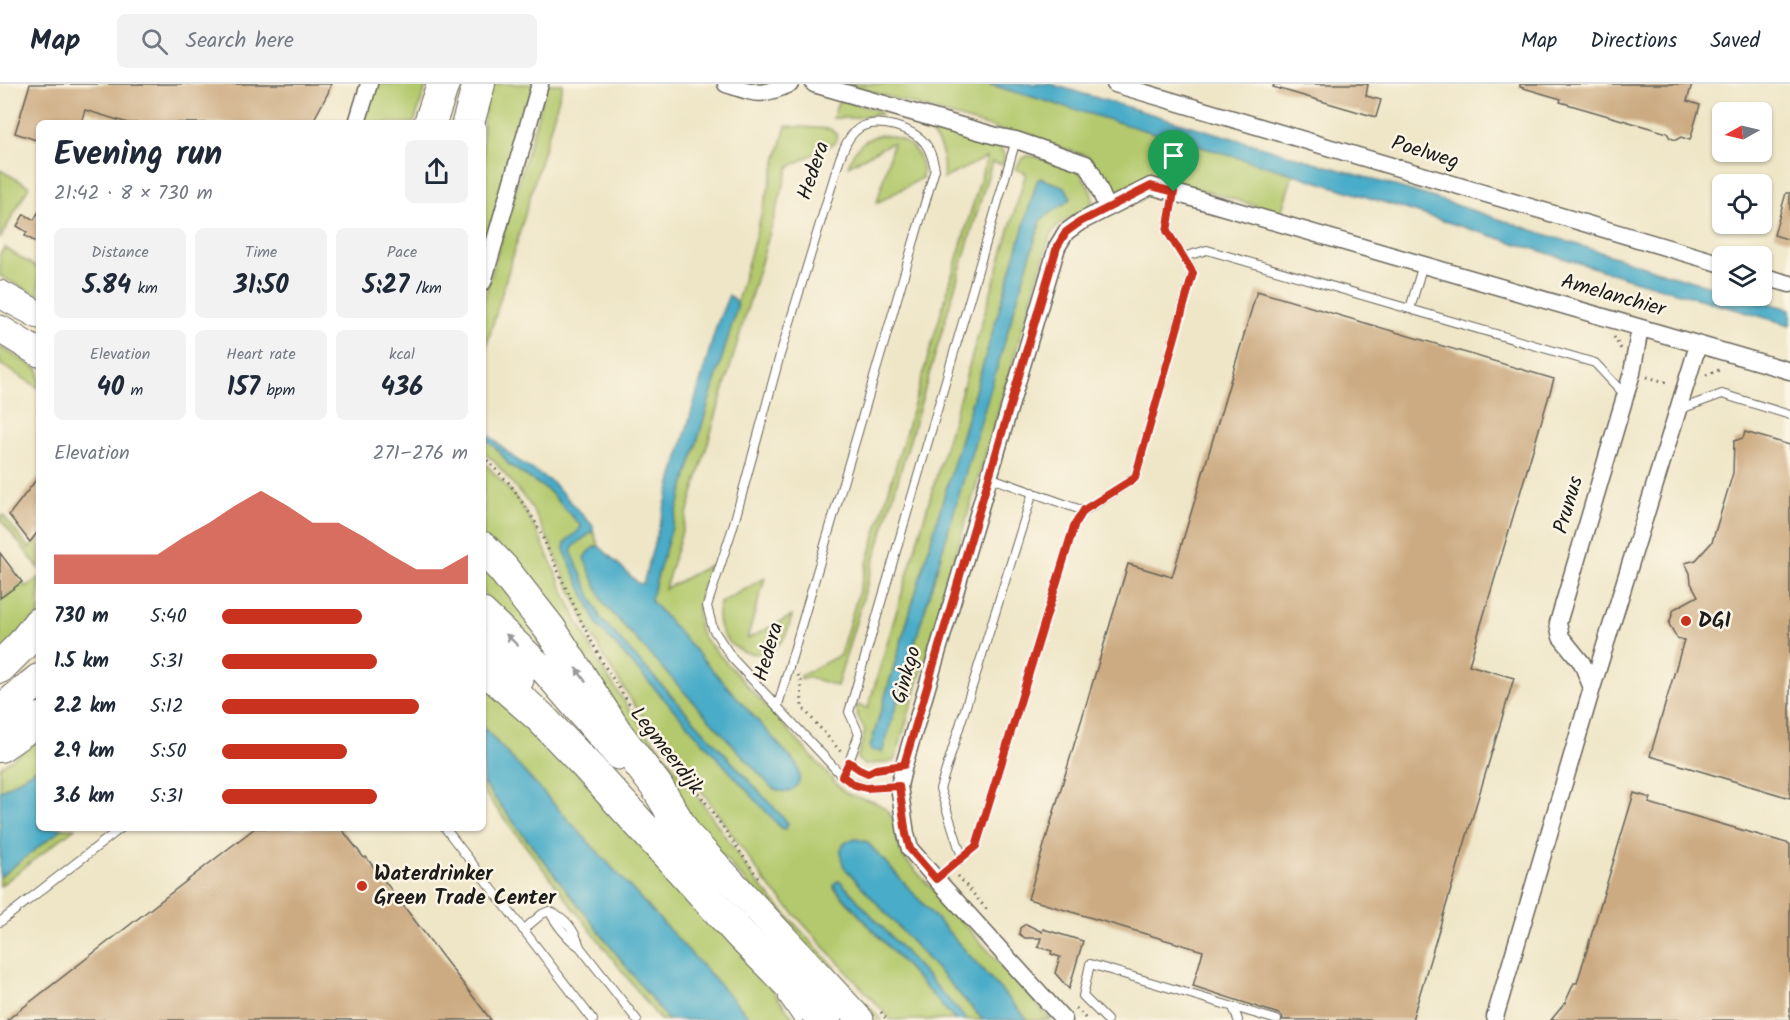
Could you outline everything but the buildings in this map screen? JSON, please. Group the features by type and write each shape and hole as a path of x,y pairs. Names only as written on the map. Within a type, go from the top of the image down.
{"highway":[{"path":"431,120 443,84"},
{"path":"469,120 479,84"},
{"path":"486,551 509,576 550,629 617,734 657,787 682,829"},
{"path":"0,667 36,628"},
{"path":"486,670 540,717 572,750 741,935 825,1020"},
{"path":"3,733 36,684"},
{"path":"3,733 36,720"},
{"path":"3,733 36,728"}],"main road":[{"path":"0,294 36,313"},
{"path":"0,329 36,350"},
{"name":"Legmeerdijk","path":"486,615 566,694 682,829 870,1016"},
{"path":"486,649 583,742 836,1020"}],"street":[{"path":"358,120 369,84"},
{"path":"486,272 540,84"},
{"path":"726,84 763,94 790,84"},
{"path":"814,84 1016,140 1086,164 1092,172 1107,207"},
{"name":"Poelweg","path":"1115,84 1712,261"},
{"name":"Amelanchier","path":"1107,207 1151,186 1790,371"},
{"name":"Ginkgo","path":"1064,1020 910,849 899,786 1057,247 1066,232 1107,207"},
{"path":"1772,279 1790,284"},
{"name":"Prunus","path":"1592,688 1582,663 1561,637 1558,623 1632,373 1640,328"},
{"path":"1495,1017 1592,688 1698,345"}],"lane":[{"name":"Hedera","path":"778,705 935,169 927,145 918,136 885,124 873,123 852,134 840,158 780,355 733,527 707,606 713,628 732,658 842,776 855,785 866,788 899,786"},
{"path":"842,776 859,734 849,712 1016,140"},
{"path":"936,879 976,846 1074,526 1084,510 1135,478 1193,273 1167,231 1174,192"},
{"path":"1183,258 1207,250 1595,363 1625,395"},
{"path":"1410,309 1422,264"},
{"path":"1678,411 1722,394 1790,415"},
{"path":"989,477 1084,510"},
{"path":"962,857 940,789 1033,492"},
{"path":"0,922 117,831"},
{"path":"447,831 593,1020"},
{"path":"523,930 549,910 562,916 577,937 580,947 637,1020"},
{"path":"741,935 767,974"},
{"path":"1107,1020 1083,996 1090,964 1277,1020"},
{"path":"779,992 798,1020"},
{"path":"1233,1007 1238,1020"}],"path":[{"path":"1612,334 1622,350 1623,370 1632,373 1694,391 1704,375 1723,368"},
{"name":"Legmeerdijk","path":"486,459 510,484 536,523 582,623 628,702 704,800 765,885"},
{"path":"788,668 799,675 801,680 802,707 849,762 868,773 876,769 904,765"},
{"path":"949,867 995,918"},
{"path":"1072,1003 1087,1020"},
{"path":"870,1016 887,1020"}],"green space":[{"path":"375,84 427,84 415,120 364,120"},
{"path":"489,84 534,84 486,249 486,120 483,120"},
{"path":"547,84 563,84 486,348 486,293"},
{"path":"846,84 988,84 1293,174 1281,213 1158,177 1142,179 1119,191 1113,191 1106,186 1088,156"},
{"path":"839,99 879,111 882,114 833,118"},
{"path":"918,122 997,146 1003,152 1004,162 1003,165 992,162 837,686 808,677 802,680 800,676 840,655 987,157 943,179 940,147 932,135"},
{"path":"786,126 830,129 837,135 836,142 789,167 665,589 710,565 698,610 699,628 703,637 843,791 874,802 888,812 905,859 1051,1020 1028,1020 867,842 851,840 843,845 844,867 983,1020 967,1020 841,882 837,881 834,888 955,1020 891,1020 766,883 707,798 638,710 606,661 583,618 530,505 486,454 486,440 499,451 509,465 549,491 580,525 577,533 565,543 598,626 783,829 788,823 601,619 571,551 577,543 593,531 599,546 594,547 797,765 652,602 651,598"},
{"path":"880,135 898,138 912,147 920,160 922,178 877,203 893,143 848,166 860,145"},
{"path":"1032,156 1079,170 1093,200 1085,210 1059,225 1049,239 896,757 894,761 865,765 857,759 865,731 857,715 857,705 868,708 1026,173 1015,169 1022,159","holes":["1040,178 1065,187 1071,198 1042,219 1040,223 883,750 870,747 1037,181"]},
{"path":"0,170 29,186 0,239"},
{"path":"5,248 36,267 36,294 0,276 0,253"},
{"path":"0,347 36,368 36,386 0,364"},
{"path":"486,464 524,509 600,665 632,713 703,804 755,880 882,1020 871,1020 683,812 486,547"},
{"path":"3,515 29,548 36,542 36,564 0,519"},
{"path":"486,560 596,711 534,642 486,596"},
{"path":"765,578 747,639 792,616 784,638 774,648 762,653 750,653 738,649 721,631 718,618 720,603"},
{"path":"36,580 36,617 0,658 0,600 22,583 26,587"},
{"path":"486,674 740,948 795,1020 752,1020 486,730"},
{"path":"36,743 36,769 0,791 0,767"},
{"path":"486,787 668,1020 660,1020 486,795"},
{"path":"59,831 71,831 0,886 0,877"}],"water":[{"path":"988,84 1050,84 1425,195 1712,286 1712,303 1627,278 1293,174"},
{"path":"1040,178 1065,187 1071,199 1042,219 1040,223 883,750 882,752 871,750 1037,181"},
{"path":"729,295 737,302 737,307 651,598 652,602 797,765 798,784 790,791 771,787 604,604 584,558 590,550 599,546 638,583 643,584 717,324"},
{"path":"1772,304 1790,309 1790,325 1724,306 1772,306"},
{"path":"486,433 514,458 553,483 593,526 593,531 577,543 571,551 601,619 788,823 786,829 781,828 598,626 564,550 564,546 579,530 580,525 549,491 509,465 499,451 486,440"},
{"path":"486,730 752,1020 668,1020 486,787"},
{"path":"36,769 36,831 59,831 0,877 0,791"},
{"path":"850,840 867,842 1028,1020 983,1020 844,867 841,848"},
{"path":"837,881 841,882 967,1020 955,1020 834,887"}],"place":[{"name":"DGI","path":"1686,621"},
{"name":"Waterdrinker Green Trade Center","path":"362,886"}],"route":[{"path":"1151,186 1174,192 1167,231 1193,273 1135,478 1084,510 1074,526 976,846 936,879 910,849 899,786 866,788 855,785 842,776 849,762 868,773 876,769 904,765 1057,247 1066,232 1080,222 1151,186"}]}
